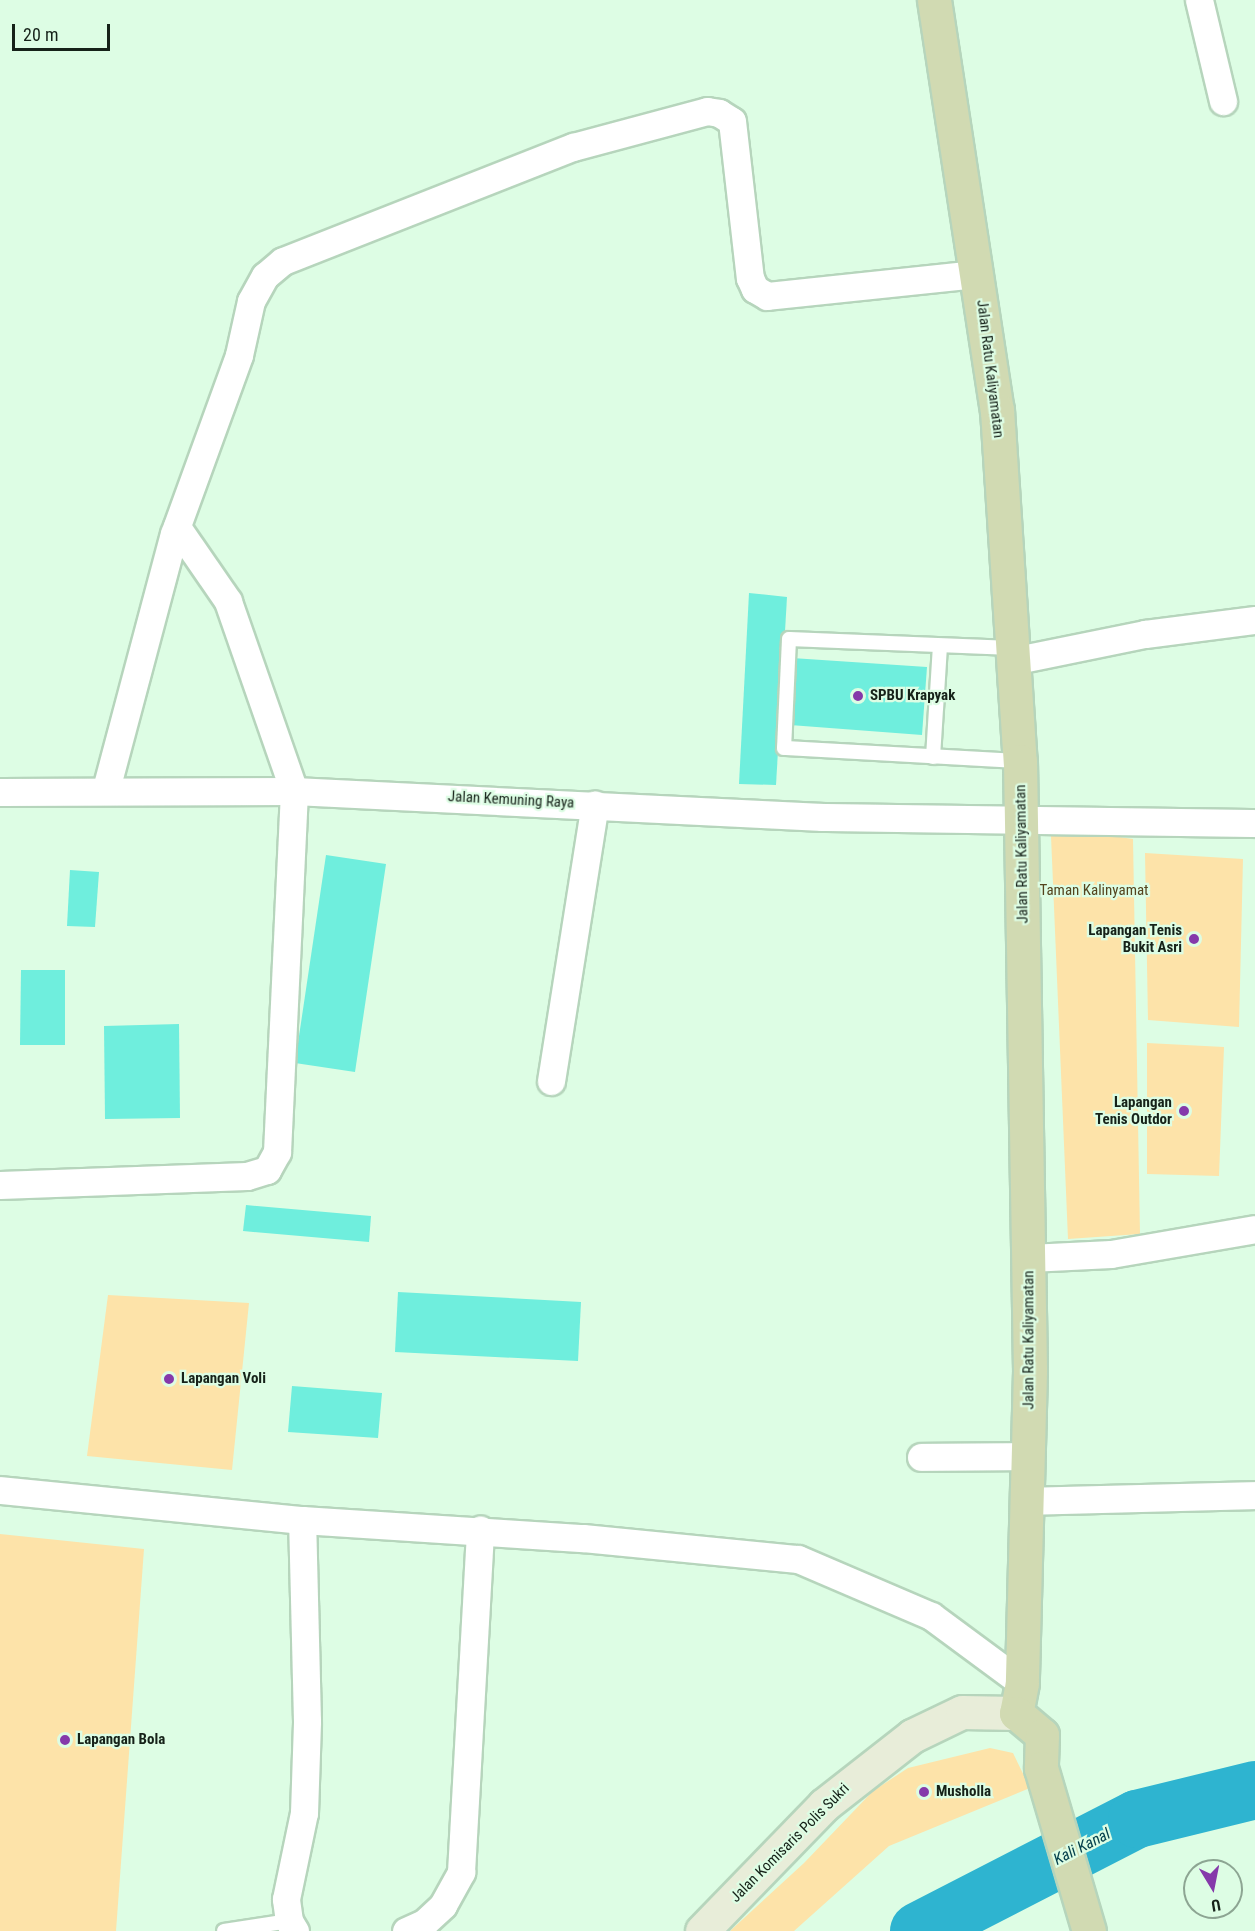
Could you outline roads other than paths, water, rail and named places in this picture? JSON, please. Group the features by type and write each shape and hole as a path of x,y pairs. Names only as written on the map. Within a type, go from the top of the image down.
{"main road":[{"name":"Jalan Ratu Kaliyamatan","path":"934,0 997,410 1020,761 1029,1258 1026,1501 1019,1698"},
{"path":"1019,1698 1042,1735 1041,1768 1088,1930"},
{"name":"Jalan Komisaris Polis Sukri","path":"702,1931 824,1805 912,1736 962,1712 1019,1698"}],"street":[{"path":"1199,0 1223,101"},
{"path":"106,789 177,527 239,355 251,301 274,268 295,254 573,147 693,112 727,116 732,121 750,278 755,289 767,296 977,273"},
{"path":"0,1185 247,1176 267,1170 277,1152 294,791 228,601 177,527"},
{"path":"1012,655 1145,634 1255,620"},
{"name":"Jalan Kemuning Raya","path":"0,792 106,789 294,791 595,804 822,817 1255,823"},
{"path":"551,1081 595,804"},
{"path":"1029,1258 1111,1254 1255,1229"},
{"path":"921,1457 1026,1456"},
{"path":"0,1490 302,1520 480,1530 798,1559 931,1616 1019,1698"},
{"path":"1026,1501 1255,1495"},
{"path":"292,1926 286,1899 304,1813 307,1721 302,1520"},
{"path":"406,1931 424,1923 443,1905 461,1872 480,1530"}],"lane":[{"path":"1012,655 940,647 789,639 784,748 1020,761"},
{"path":"933,757 940,647"},
{"path":"224,1931 292,1926"}],"waterway":[{"name":"Kali Kanal","path":"919,1931 1137,1819 1255,1790"}],"place":[{"name":"SPBU Krapyak","path":"858,696"},
{"name":"Lapangan Tenis Bukit Asri","path":"1194,939"},
{"name":"Lapangan Tenis Outdor","path":"1184,1111"},
{"name":"Lapangan Voli","path":"169,1379"},
{"name":"Lapangan Bola","path":"65,1740"},
{"name":"Musholla","path":"924,1792"}],"park label":[{"name":"Taman Kalinyamat","path":"1094,891"}]}
